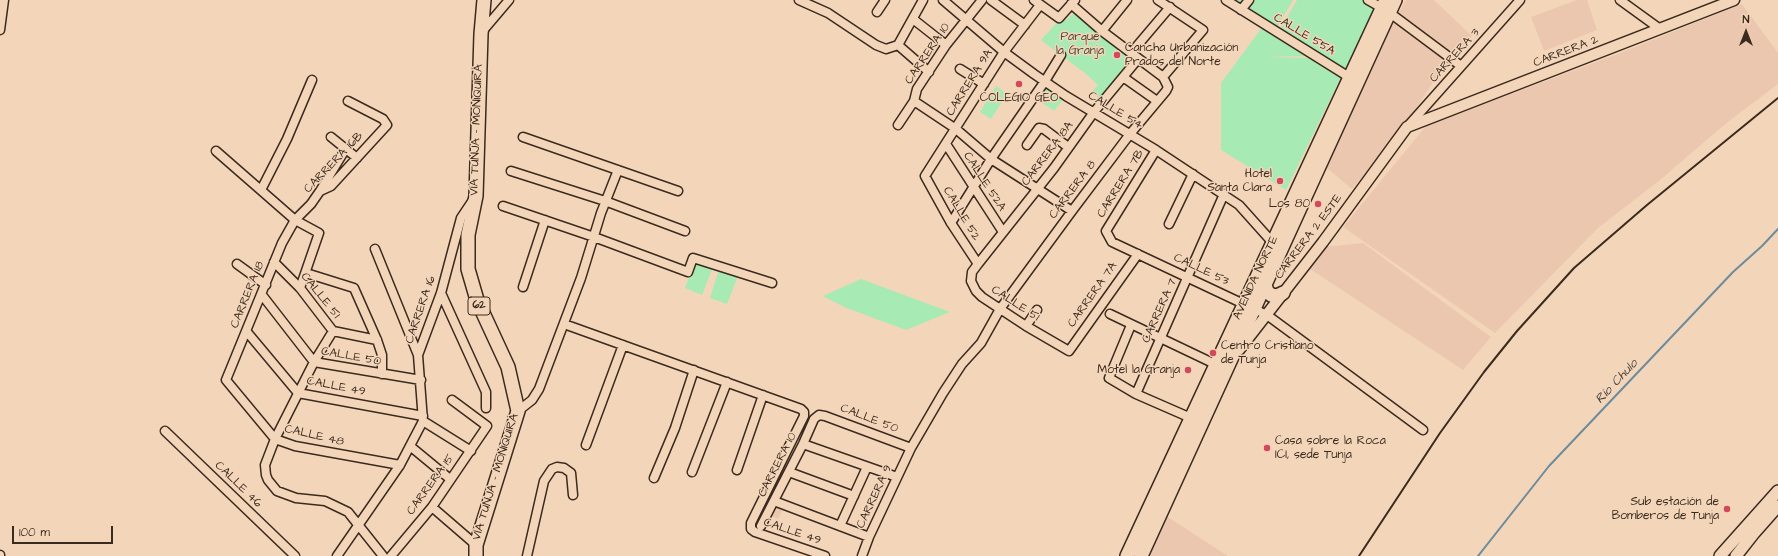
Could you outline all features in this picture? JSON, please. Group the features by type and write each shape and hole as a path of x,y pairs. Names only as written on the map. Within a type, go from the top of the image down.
{"main road":[{"name":"VÍA TUNJA - MONIQUIRÁ","path":"476,551 518,411 508,368 476,300 468,269 468,235 476,196 481,34 484,0"},
{"name":"AVENIDA NORTE","path":"1141,556 1230,361 1273,243 1349,77 1386,7 1396,0"},
{"name":"AVENIDA NORTE","path":"1126,556 1216,365 1249,306 1265,286 1386,7"},
{"path":"1265,286 1271,295 1277,296 1283,293"},
{"path":"1740,555 1750,530 1778,491"},
{"path":"1720,556 1778,506"}],"street":[{"path":"0,30 4,0"},
{"path":"481,34 509,0"},
{"path":"799,0 828,12 876,45 886,49 898,45 913,18 918,2"},
{"path":"877,12 886,0"},
{"name":"CARRERA 10","path":"898,125 914,101 915,92 946,45 982,0"},
{"path":"991,0 1025,25"},
{"path":"1102,31 1127,0"},
{"path":"1037,2 1059,18 1073,2 1102,31 1163,77 1203,30 1158,0"},
{"name":"CALLE 55A","path":"1226,0 1349,77"},
{"path":"1241,10 1249,0"},
{"path":"1368,0 1386,7 1461,66"},
{"name":"CARRERA 3","path":"1407,127 1518,0"},
{"path":"1620,0 1660,29"},
{"name":"CARRERA 2","path":"1407,127 1734,0"},
{"name":"CALLE 54","path":"946,1 966,21 1004,52 1066,96 1156,150 1239,205 1273,243"},
{"name":"CARRERA 9A","path":"926,176 1004,52 1025,25 1037,2"},
{"path":"1131,53 1170,7"},
{"path":"913,18 946,45"},
{"path":"898,45 929,72"},
{"path":"951,223 991,159 1045,81 1061,55"},
{"name":"CARRERA 8A","path":"978,264 1094,112 1138,59"},
{"path":"960,69 984,84"},
{"path":"1123,77 1157,101"},
{"name":"CARRERA 8","path":"910,448 962,364 981,343 1000,309 1130,134 1166,91 1168,87 1163,77"},
{"path":"261,190 287,138 312,80"},
{"name":"CARRERA 16B","path":"295,220 320,191 328,189 386,126 385,122 348,101"},
{"path":"914,101 956,129 991,159 1072,211"},
{"name":"CARRERA 2 ESTE","path":"1230,361 1323,242 1407,127"},
{"path":"1026,145 1039,128 1044,129 1068,147"},
{"path":"331,137 345,150 357,158"},
{"path":"523,137 678,191"},
{"name":"CALLE 52A","path":"946,144 1003,232"},
{"path":"320,191 345,150"},
{"name":"CARRERA 7B","path":"1106,231 1156,150"},
{"path":"216,151 295,220 319,233 300,288"},
{"path":"518,411 536,395 564,324 605,201 618,170"},
{"path":"511,171 605,201 685,231"},
{"path":"1169,224 1193,174"},
{"name":"CALLE 52","path":"926,176 951,223 978,264"},
{"name":"CARRERA 7","path":"1136,394 1224,194"},
{"name":"CARRERA 16","path":"423,418 418,355 441,293 461,218 465,210 476,196"},
{"path":"503,206 594,237 688,272 693,258 772,283"},
{"name":"CARRERA 18","path":"226,380 262,296 274,262 295,220"},
{"path":"523,287 545,220"},
{"name":"CALLE 53","path":"1106,231 1112,242 1267,315 1423,430"},
{"path":"375,249 418,355"},
{"name":"CARRERA 7A","path":"1069,351 1138,254"},
{"name":"CALLE 51","path":"274,262 300,288 333,331 377,340"},
{"path":"237,264 266,285"},
{"name":"CALLE 51","path":"978,264 972,272 971,281 976,291 1026,326 1069,351"},
{"path":"306,273 354,288 382,355 382,374"},
{"path":"441,293 486,392 486,408"},
{"name":"CALLE 50","path":"262,296 314,362 421,380"},
{"path":"1026,326 1037,310"},
{"path":"1110,314 1216,365"},
{"path":"564,324 763,395 737,470"},
{"path":"1131,325 1109,378 1136,394 1191,418"},
{"path":"333,331 314,362 275,439 265,465 268,480 277,491 296,498 325,501 348,512 383,556"},
{"name":"CALLE 49","path":"247,332 298,393 423,418 471,451"},
{"path":"586,445 623,345"},
{"path":"654,478 675,428 694,370"},
{"name":"CALLE 48","path":"226,380 275,439 295,446 400,465"},
{"path":"692,472 727,382"},
{"name":"CALLE 49","path":"763,395 801,409 804,412 804,416 751,523 751,529 755,532 825,556"},
{"name":"CARRERA 15","path":"390,556 432,507 488,426 452,400"},
{"name":"CARRERA 10","path":"761,526 803,444 814,419 819,415"},
{"name":"CALLE 50","path":"819,415 910,448"},
{"path":"337,556 400,465 423,418"},
{"name":"CALLE 46","path":"165,431 295,556"},
{"path":"803,444 897,477"},
{"path":"410,446 450,479"},
{"name":"CARRERA 9","path":"862,556 869,537 910,448"},
{"path":"527,556 544,481 552,469 557,467 564,468 570,473 573,495"},
{"path":"840,526 867,467"},
{"path":"789,472 854,496"},
{"path":"774,501 869,537"},
{"path":"432,507 476,551"}],"shaded area":[{"path":"1406,0 1434,0 1472,36 1433,82 1405,126 1352,189 1322,164 1370,63"},
{"path":"1577,0 1587,0 1597,30 1544,51 1531,17"},
{"path":"1742,4 1778,53 1778,84 1724,125 1660,180 1598,228 1495,333 1343,227 1426,126 1620,53"},
{"path":"1363,243 1491,337 1463,370 1310,269 1324,247"},
{"path":"775,505 783,509 778,519 770,515"},
{"path":"1165,515 1228,556 1145,556"}],"green space":[{"path":"1227,0 1293,0 1275,31 1264,24 1266,19 1246,13"},
{"path":"1297,0 1367,0 1374,3 1373,15 1347,73 1279,31"},
{"name":"Parque la Granja","path":"1075,12 1134,60 1102,100 1091,93 1098,85 1041,40 1062,17 1066,20"},
{"path":"1263,26 1310,56 1264,57 1314,58 1342,75 1286,190 1221,150 1221,83"},
{"path":"1045,81 1066,96 1054,111 1031,95"},
{"path":"996,86 1007,94 991,119 980,112"},
{"path":"695,261 713,267 702,295 685,288"},
{"path":"719,269 738,276 727,304 710,298"},
{"path":"861,279 950,312 906,330 844,307 823,296"}],"waterway":[{"name":"Río Chulo","path":"1478,556 1549,466 1733,272 1762,246 1778,229"}],"railway":[{"path":"1359,556 1440,433 1484,372 1517,331 1574,268 1647,205 1778,98"}],"place":[{"name":"Cancha Urbanización Prados del Norte","path":"1117,55"},
{"name":"COLEGIO GEO","path":"1019,84"},
{"name":"Hotel Santa Clara","path":"1280,181"},
{"name":"Los 80","path":"1318,204"},
{"name":"Centro Cristiano de Tunja","path":"1213,353"},
{"name":"Motel la Granja","path":"1188,370"},
{"name":"Casa sobre la Roca ICI, sede Tunja","path":"1267,448"},
{"name":"Sub estación de Bomberos de Tunja","path":"1727,509"}]}
